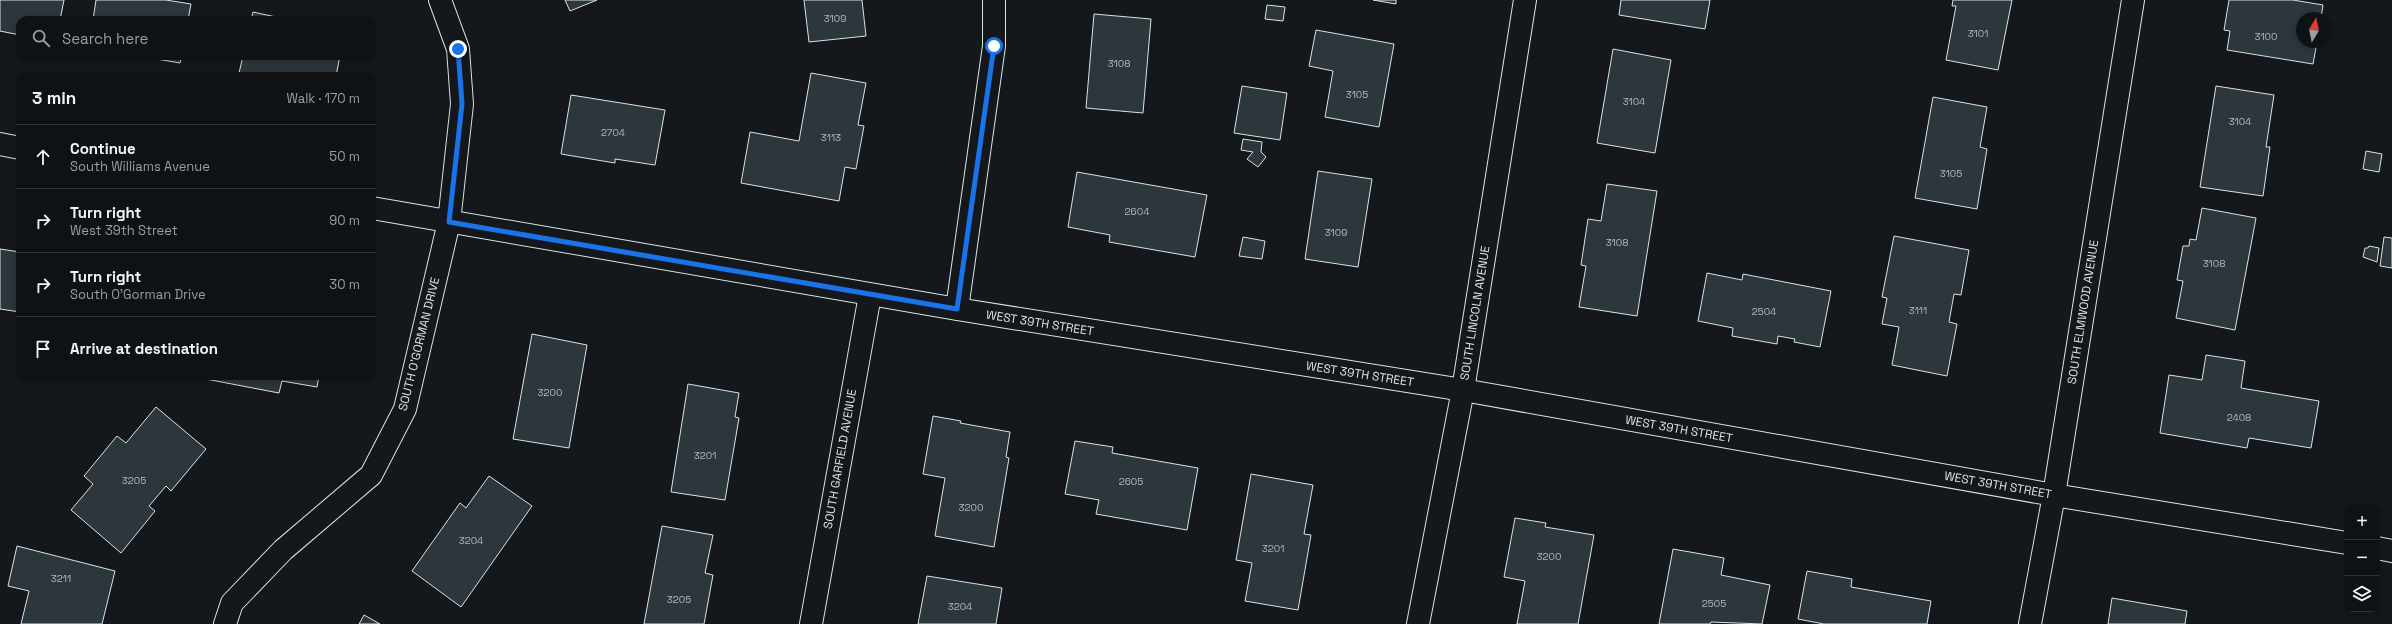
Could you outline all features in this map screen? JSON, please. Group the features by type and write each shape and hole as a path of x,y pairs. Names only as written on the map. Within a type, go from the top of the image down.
{"street":[{"name":"SOUTH O'GORMAN DRIVE","path":"225,624 232,603 283,550 371,475 405,409 449,222 462,104 458,49 440,0"},
{"path":"957,309 994,46 994,0"},
{"name":"SOUTH LINCOLN AVENUE","path":"1418,624 1463,390 1525,0"},
{"name":"SOUTH ELMWOOD AVENUE","path":"2030,624 2054,495 2133,0"},
{"path":"0,144 16,147"},
{"name":"WEST 39TH STREET","path":"376,209 957,309 1463,390 2054,495 2344,543"},
{"name":"SOUTH GARFIELD AVENUE","path":"811,624 870,294"},
{"path":"2380,549 2392,551"}],"building":[{"path":"0,0 64,0 61,16 16,16 16,34 0,31"},
{"path":"96,0 166,0 191,4 189,16 94,16"},
{"path":"565,0 597,0 570,11"},
{"path":"804,0 862,0 866,36 809,42"},
{"path":"1373,0 1396,0 1396,4"},
{"path":"1621,0 1710,0 1705,29 1619,15"},
{"path":"1953,0 2012,0 1998,70 1946,60 1956,6 1952,6"},
{"path":"2229,0 2293,0 2323,5 2322,12 2296,12 2296,48 2316,48 2313,64 2227,50 2230,31 2224,30"},
{"path":"1267,5 1285,7 1283,21 1265,19"},
{"path":"253,12 272,16 252,16"},
{"path":"1094,14 1151,19 1143,113 1086,108"},
{"path":"1316,30 1394,44 1379,127 1325,117 1333,71 1309,66"},
{"path":"1613,49 1671,60 1655,153 1597,143"},
{"path":"162,60 181,60 180,63"},
{"path":"242,60 339,60 337,72 239,72"},
{"path":"811,73 866,83 858,125 864,126 856,169 845,167 839,201 741,183 750,132 799,141"},
{"path":"1242,86 1287,93 1280,140 1234,133"},
{"path":"2216,86 2274,95 2266,147 2270,147 2263,196 2200,187"},
{"path":"571,95 665,110 655,165 615,159 615,163 561,154"},
{"path":"1933,97 1987,107 1980,147 1987,149 1977,209 1915,198"},
{"path":"1243,139 1262,142 1261,152 1266,157 1258,167 1247,159 1253,152 1241,150"},
{"path":"2366,151 2382,154 2379,172 2363,169"},
{"path":"1318,171 1372,179 1358,267 1305,259"},
{"path":"1077,172 1207,195 1195,257 1109,242 1110,235 1068,227"},
{"path":"1607,184 1657,191 1637,316 1579,307 1586,266 1581,265 1588,219 1601,221"},
{"path":"2202,208 2256,218 2235,330 2176,318 2183,281 2177,280 2183,246 2189,246 2190,239 2196,240"},
{"path":"1894,236 1969,250 1961,295 1954,294 1949,322 1957,324 1947,376 1892,365 1899,327 1882,324 1887,298 1882,297"},
{"path":"1243,237 1265,241 1262,259 1239,256"},
{"path":"2384,237 2392,238 2392,268 2380,266"},
{"path":"2369,246 2379,248 2377,262 2363,257 2365,248 2368,248"},
{"path":"0,249 16,251 16,311 0,309"},
{"path":"1707,273 1742,280 1743,274 1831,291 1820,347 1794,342 1795,339 1778,336 1777,344 1732,336 1733,328 1698,321"},
{"path":"532,334 587,345 569,448 513,439"},
{"path":"2206,355 2245,361 2241,388 2319,401 2311,448 2249,438 2247,448 2160,433 2169,375 2202,380"},
{"path":"211,380 318,380 317,387 282,381 279,393"},
{"path":"688,384 739,393 735,417 739,418 725,500 671,492"},
{"path":"156,407 206,449 171,491 166,486 149,506 155,511 121,553 71,510 93,484 84,476 117,436 126,443"},
{"path":"933,416 961,421 960,423 1010,432 1006,457 1009,458 994,547 935,536 945,478 923,474"},
{"path":"1075,441 1113,447 1112,453 1198,468 1187,530 1096,514 1099,500 1065,494"},
{"path":"1251,474 1313,485 1304,534 1311,535 1298,610 1245,601 1252,563 1236,560"},
{"path":"489,476 532,506 461,607 412,571 460,503 466,508"},
{"path":"1515,518 1546,523 1545,527 1594,535 1578,624 1517,624 1525,581 1504,577"},
{"path":"662,526 713,535 705,573 713,575 704,624 644,624"},
{"path":"17,546 115,571 102,624 21,624 29,591 8,586"},
{"path":"1673,549 1724,558 1721,575 1770,585 1762,624 1711,622 1710,624 1659,624"},
{"path":"1807,571 1852,579 1851,587 1931,601 1927,624 1824,624 1798,619"},
{"path":"927,576 1002,588 996,624 918,624"},
{"path":"2112,598 2187,611 2185,624 2108,624"},
{"path":"364,615 380,624 359,624"}],"route":[{"path":"458,49 462,104 449,222 957,309 994,46"}]}
